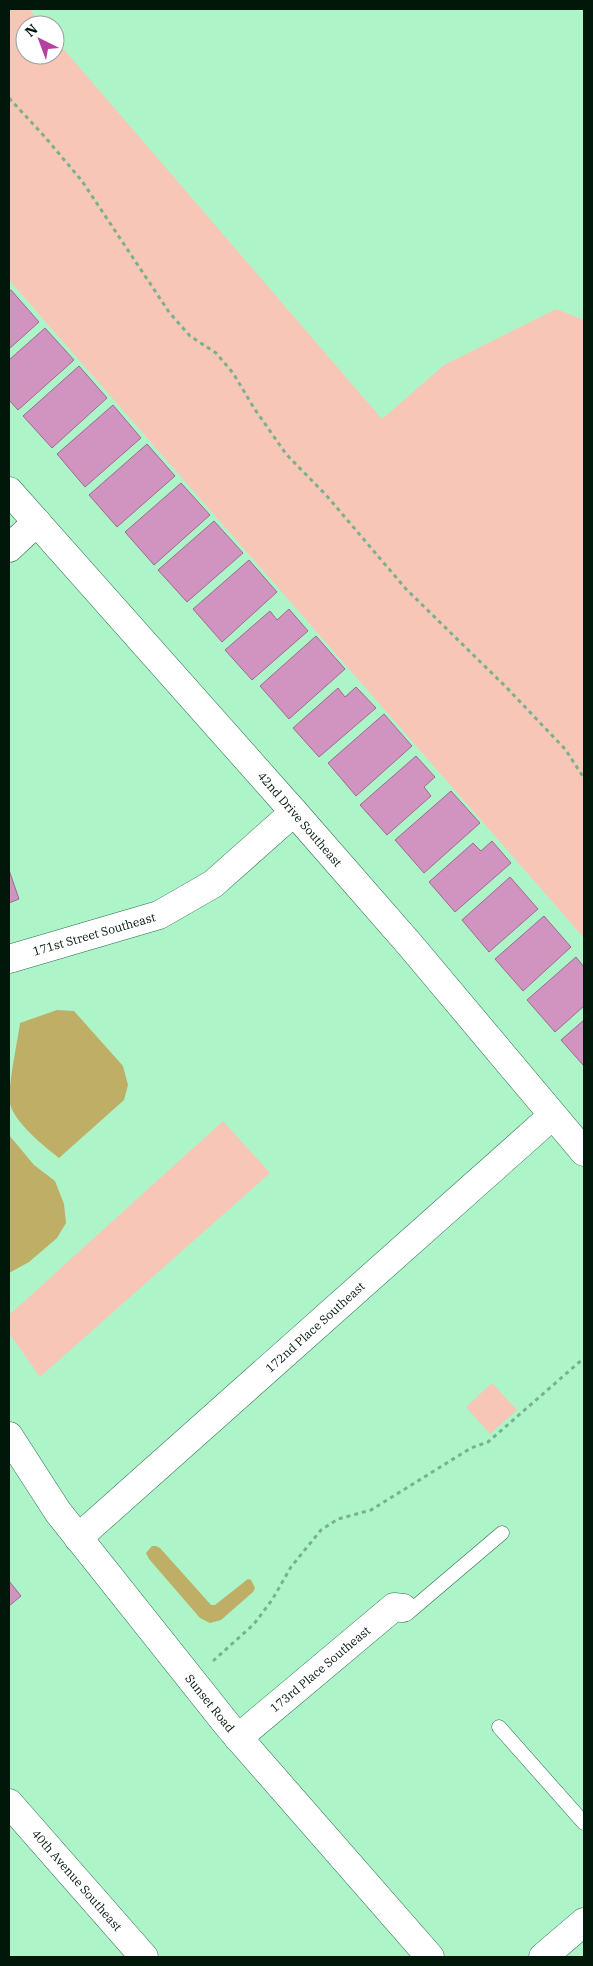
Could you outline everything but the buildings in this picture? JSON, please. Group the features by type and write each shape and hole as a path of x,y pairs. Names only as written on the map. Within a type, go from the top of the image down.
{"street":[{"name":"42nd Drive Southeast","path":"9,491 294,812 584,1152"},
{"path":"9,548 37,522"},
{"name":"171st Street Southeast","path":"9,959 159,915 213,884 294,812"},
{"name":"172nd Place Southeast","path":"78,1538 552,1116"},
{"name":"Sunset Road","path":"9,1436 58,1512 238,1738 430,1957"},
{"name":"173rd Place Southeast","path":"238,1738 394,1607 403,1608"},
{"name":"40th Avenue Southeast","path":"9,1803 144,1957"},
{"path":"543,1957 584,1922"}],"lane":[{"path":"403,1608 409,1612 502,1532"},
{"path":"499,1726 584,1823"}],"path":[{"path":"9,98 45,137 82,182 169,312 190,336 216,353 233,373 254,408 286,454 326,494 406,589 506,687 565,749 584,778"},
{"path":"191,1679 254,1624 272,1600 291,1567 321,1530 338,1519 371,1510 471,1448 488,1442 584,1358"}],"shaded area":[{"path":"9,9 29,9 34,15 15,15 15,65 65,65 65,51 382,419 444,365 556,309 584,320 584,938 9,280"},
{"path":"57,1010 74,1011 123,1066 128,1085 124,1100 59,1158 38,1141 18,1119 10,1104 9,1097 20,1023"},
{"path":"223,1121 270,1173 40,1377 9,1333 9,1315"},
{"path":"9,1135 34,1165 55,1181 64,1204 66,1223 57,1238 29,1262 9,1273"},
{"path":"492,1383 517,1410 490,1434 466,1407"},
{"path":"152,1546 160,1548 211,1605 215,1605 248,1579 251,1580 255,1588 253,1592 221,1620 210,1623 200,1618 149,1559 146,1553"}]}
